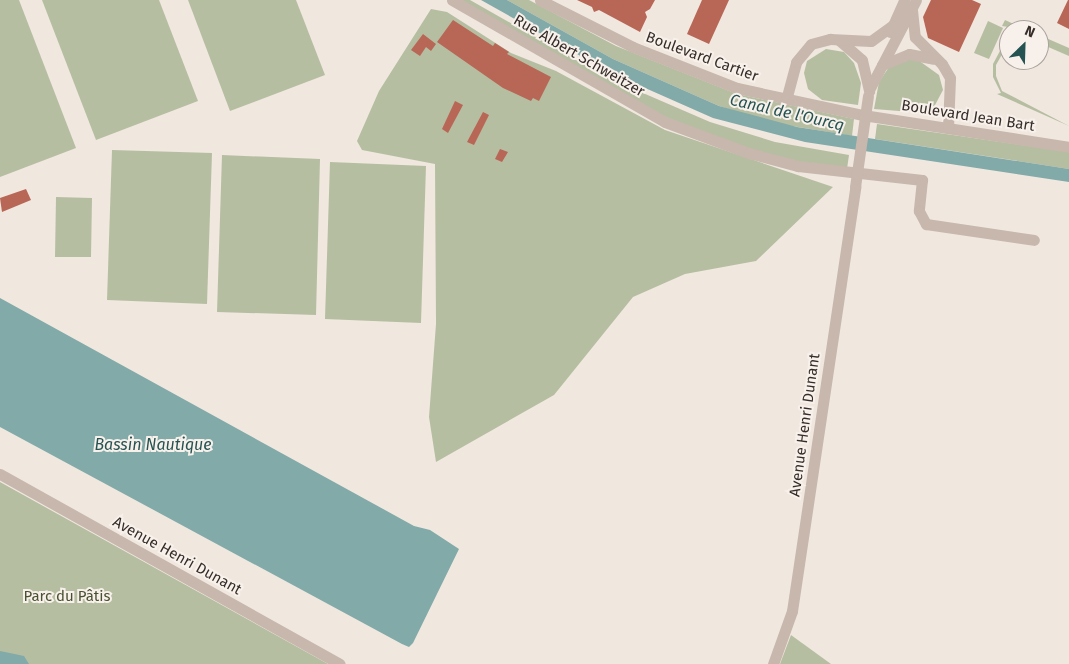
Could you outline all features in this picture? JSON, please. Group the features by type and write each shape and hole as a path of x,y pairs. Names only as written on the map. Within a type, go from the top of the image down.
{"street":[{"name":"Rue Albert Schweitzer","path":"452,0 666,122 782,162 922,180 919,211 926,224 1034,240"},
{"name":"Boulevard Cartier","path":"540,0 595,30 707,78 786,100 863,115"},
{"path":"869,87 904,0"},
{"path":"869,87 914,5"},
{"path":"914,5 915,37 947,71 951,86 948,128"},
{"path":"786,100 796,62 804,49 821,40 870,41 892,26"},
{"path":"839,40 862,60 869,87"},
{"path":"882,65 909,54 937,60"},
{"name":"Avenue Henri Dunant","path":"773,664 792,611 869,87"},
{"name":"Boulevard Jean Bart","path":"863,115 1069,146"},
{"name":"Avenue Henri Dunant","path":"0,474 340,664"}],"green space":[{"path":"0,0 19,0 76,148 0,177"},
{"path":"42,0 159,0 198,101 96,140"},
{"path":"188,0 296,0 325,75 230,111"},
{"path":"458,0 470,0 606,77 710,122 775,142 849,155 847,169 794,162 725,142 659,114"},
{"path":"507,0 529,0 616,46 737,94 854,119 852,136 774,123 719,106 613,59"},
{"path":"431,9 447,12 511,53 556,71 665,130 833,187 756,261 685,274 633,297 554,395 436,462 429,417 436,324 435,164 362,150 357,141 379,91"},
{"path":"988,21 999,26 999,37 989,59 974,53"},
{"path":"1049,39 1069,48 1069,56 1049,47"},
{"path":"826,49 844,52 854,63 861,83 858,105 822,100 808,89 804,73 807,61"},
{"path":"999,53 996,76 1002,91 1069,126 997,94 1001,93 993,77 993,64"},
{"path":"899,59 918,60 939,75 943,90 935,105 924,113 874,109 879,82 891,64"},
{"path":"877,124 1069,152 1069,169 875,139"},
{"path":"112,150 212,153 207,304 107,300"},
{"path":"222,155 320,159 316,315 217,312"},
{"path":"330,162 426,166 421,323 325,319"},
{"path":"56,197 92,198 91,257 55,257"},
{"name":"Parc du Pâtis","path":"0,482 36,502 328,664 0,664"},
{"path":"791,635 831,664 780,664"}],"water":[{"path":"481,0 507,0 613,59 719,106 797,127 1069,169 1069,182 805,142 713,118 609,72"},
{"name":"Bassin Nautique","path":"0,298 414,526 430,530 459,549 413,643 409,647 402,644 0,427"},
{"path":"0,651 24,656 29,664 0,664"}],"building":[{"path":"577,0 655,0 650,9 645,12 647,17 640,32 599,10 594,12 592,7"},
{"path":"702,0 729,0 709,44 687,34"},
{"path":"931,0 972,0 981,4 959,52 928,38 923,17"},
{"path":"1069,0 1069,29 1057,23"},
{"path":"453,20 493,46 495,43 509,52 507,54 551,77 539,101 533,98 531,101 503,88 437,42"},
{"path":"423,34 436,44 431,51 426,47 420,56 411,50"},
{"path":"455,101 463,105 448,133 442,129"},
{"path":"483,112 489,115 474,145 467,142"},
{"path":"500,149 508,152 502,162 495,159"},
{"path":"26,189 31,200 2,212 0,198"}],"water label":[{"name":"Canal de l'Ourcq","path":"787,113"}]}
